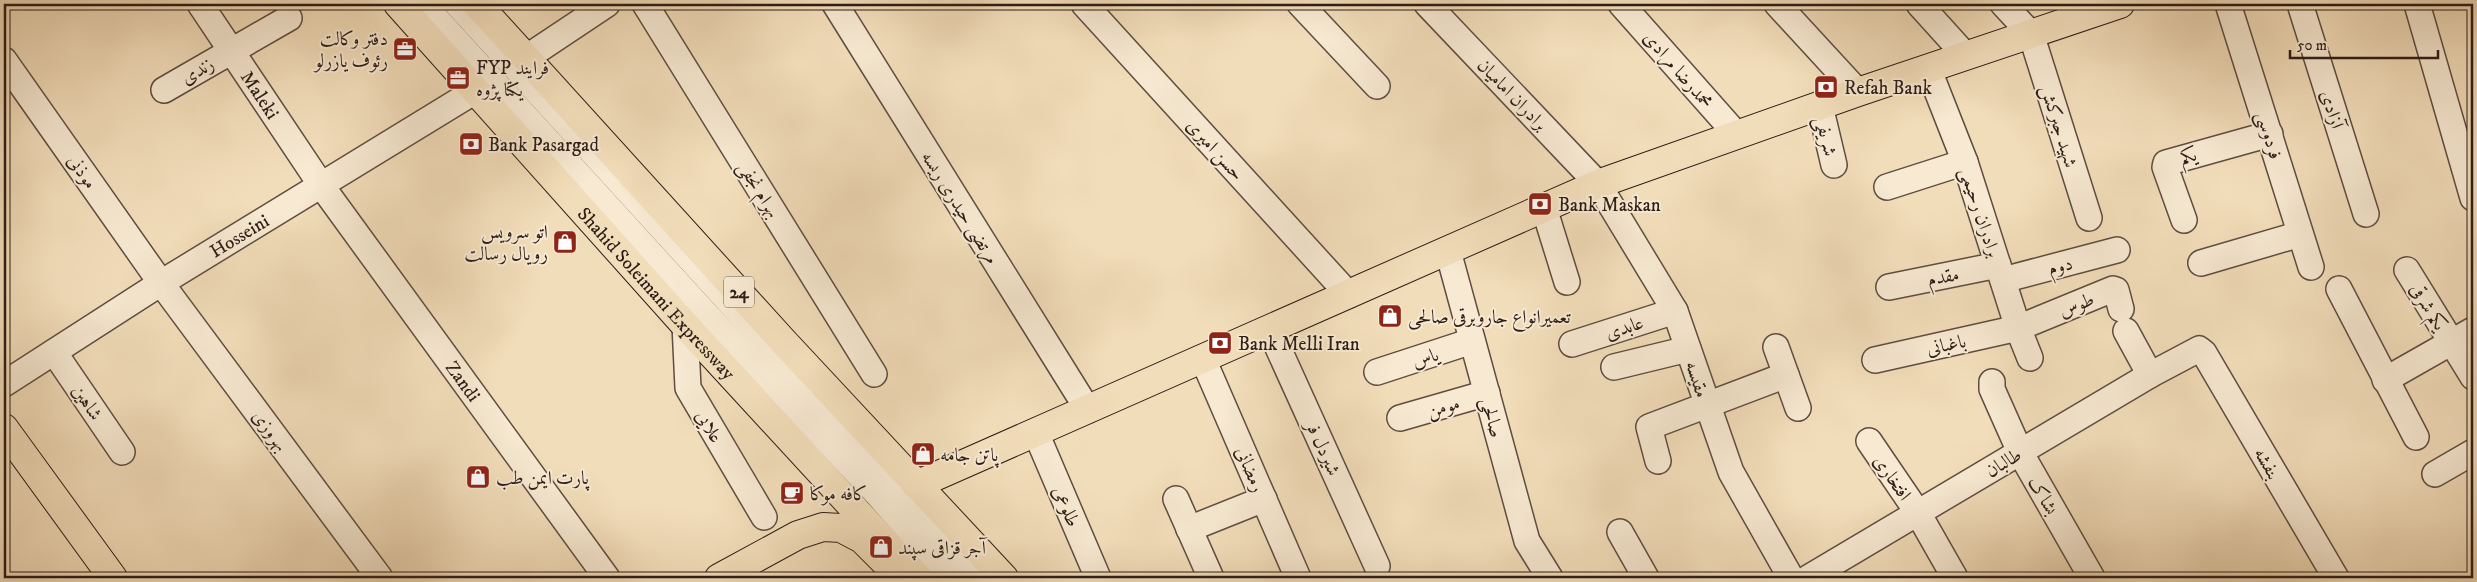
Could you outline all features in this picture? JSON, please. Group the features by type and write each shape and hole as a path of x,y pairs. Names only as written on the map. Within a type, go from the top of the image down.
{"main road":[{"name":"Shahid Soleimani Expressway","path":"398,4 685,325 918,578"},
{"name":"24","path":"477,4 916,485 1004,578"},
{"path":"916,485 1598,184 1858,92 2031,34 2088,8 2120,4"},
{"path":"4,428 113,578"},
{"path":"719,578 798,535 823,527 834,527 850,531 873,549 902,578"}],"street":[{"name":"Maleki","path":"200,4 321,185"},
{"path":"423,4 707,315 878,495 951,578"},
{"path":"457,4 835,418 978,578"},
{"path":"526,58 607,4"},
{"name":"بهرام نجفی","path":"645,4 874,374"},
{"name":"مرتضی حیدری ریسه","path":"835,4 1088,410"},
{"name":"حسن امیری","path":"1084,4 1349,295"},
{"path":"1300,4 1377,86"},
{"name":"محمدرضا مرادی","path":"1621,4 1737,135"},
{"path":"1777,4 1858,92"},
{"path":"1920,4 1966,56"},
{"path":"2002,4 2031,34"},
{"name":"فردوسی","path":"2228,4 2311,267"},
{"name":"آزادی","path":"2300,4 2366,214"},
{"path":"2417,4 2473,198"},
{"name":"برادران امامیان","path":"1440,8 1598,184"},
{"name":"زندی","path":"164,90 289,18"},
{"name":"شهید جبرکش","path":"2031,34 2089,218"},
{"name":"موذنی","path":"4,60 161,283"},
{"name":"برادران رحیمی","path":"1928,68 1965,162 2018,328 2030,358"},
{"name":"Hosseini","path":"4,384 161,283 475,90"},
{"name":"شریفی","path":"1820,106 1834,165"},
{"name":"یکم","path":"2184,220 2164,167 2166,163 2270,134"},
{"path":"1887,187 1965,162"},
{"name":"مقیسه","path":"1598,184 1675,311 1706,404 1732,472 1791,578"},
{"name":"Zandi","path":"321,185 606,578"},
{"path":"1544,208 1567,282"},
{"path":"2201,263 2300,234"},
{"name":"صالحی","path":"1448,250 1527,541 1550,578"},
{"name":"دوم","path":"2000,273 2117,250"},
{"name":"یکم شرقی","path":"2407,270 2473,377"},
{"name":"مقدم","path":"1888,287 2000,273"},
{"name":"بهروزی","path":"161,283 380,578"},
{"name":"طوس","path":"2018,328 2113,289 2116,290 2124,320 2150,375"},
{"path":"2339,289 2416,437"},
{"name":"عابدی","path":"1572,344 1675,311"},
{"name":"علایی","path":"685,325 688,388 764,517"},
{"name":"باغبانی","path":"1875,360 2018,328"},
{"name":"شیردل فر","path":"1270,330 1378,566"},
{"path":"2385,380 2473,330"},
{"name":"یاس","path":"1377,372 1472,341"},
{"path":"1776,347 1798,408"},
{"path":"1614,367 1688,349"},
{"name":"طالبان","path":"1808,578 2150,375 2199,349"},
{"name":"بنفشه","path":"2199,349 2204,353 2336,578"},
{"name":"شاهین","path":"54,352 122,452"},
{"name":"رمضانی","path":"1203,359 1298,578"},
{"path":"1658,461 1649,427 1786,375"},
{"name":"بشاک","path":"1992,382 1992,389 2020,452 2092,578"},
{"name":"مومن","path":"1400,418 1487,393"},
{"name":"طلوعی","path":"1036,433 1098,578"},
{"name":"افتخاری","path":"1869,441 1918,513 1955,578"},
{"path":"2435,474 2473,452"},
{"path":"1176,499 1211,578"},
{"path":"1189,529 1264,499"},
{"path":"1620,532 1646,578"},
{"path":"873,549 883,578"}],"place":[{"name":"دفتر وکالت رئوف یازرلو","path":"405,49"},
{"name":"FYP فرایند یکتا پژوه","path":"458,78"},
{"name":"Refah Bank","path":"1826,87"},
{"name":"Bank Pasargad","path":"471,144"},
{"name":"Bank Maskan","path":"1540,204"},
{"name":"اتو سرویس رویال رسالت","path":"565,242"},
{"name":"تعمیرانواع جاروبرقی صالحی","path":"1390,316"},
{"name":"Bank Melli Iran","path":"1220,343"},
{"name":"پاتن جامه","path":"923,454"},
{"name":"پارت ایمن طب","path":"478,477"},
{"name":"کافه موکا","path":"792,493"},
{"name":"آجر قزاقی سپند","path":"881,547"}]}
